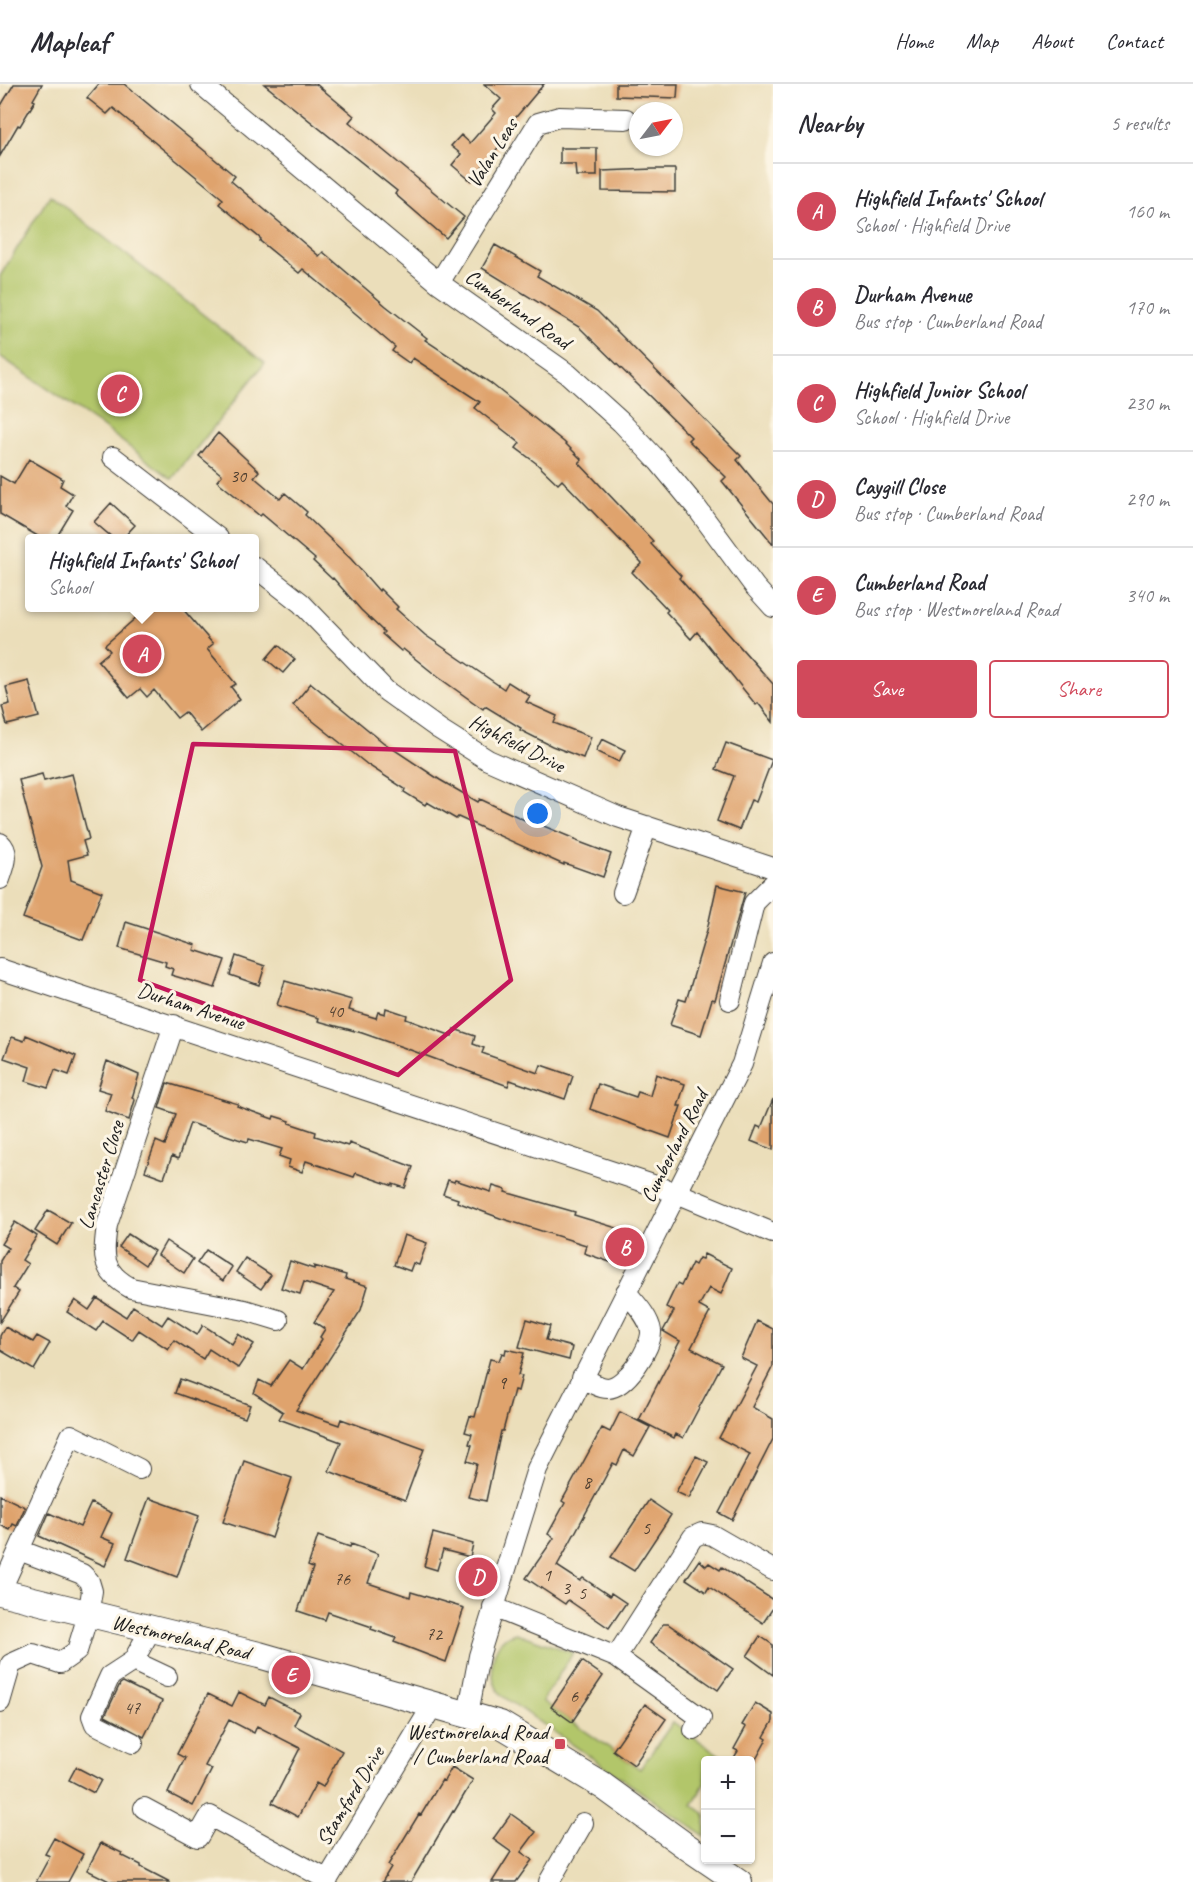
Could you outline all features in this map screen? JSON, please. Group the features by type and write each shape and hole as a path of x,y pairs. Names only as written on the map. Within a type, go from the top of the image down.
{"main road":[{"name":"Westmoreland Road","path":"0,1592 260,1655 468,1714 509,1729 584,1774 739,1882"}],"street":[{"name":"Cumberland Road","path":"201,84 439,283 568,374 621,422 658,461 696,507 755,587 773,607"},
{"name":"Valan Leas","path":"439,283 538,123 559,117 627,119"},
{"path":"113,457 213,534"},
{"name":"Highfield Drive","path":"259,570 301,603 387,691 439,729 498,765 618,817 773,868"},
{"path":"623,893 647,826"},
{"path":"0,843 4,847 6,857 0,879"},
{"path":"730,1000 754,903 773,884"},
{"name":"Cumberland Road","path":"468,1714 479,1656 537,1469 742,1064 773,963"},
{"name":"Durham Avenue","path":"0,969 677,1193 773,1233"},
{"name":"Lancaster Close","path":"174,1025 107,1225 105,1256 107,1267 116,1280 131,1288 245,1310 278,1320"},
{"path":"582,1377 604,1388 615,1387 625,1381 647,1348 651,1336 648,1323 626,1292"},
{"path":"0,1592 71,1435 138,1469"},
{"path":"616,1657 693,1537 702,1533 712,1534 773,1569"},
{"path":"0,1702 11,1664 33,1654 60,1663 77,1651 88,1615 92,1591 89,1581 82,1574 19,1550"},
{"path":"493,1607 616,1657 702,1718 694,1730"},
{"path":"134,1743 95,1724 92,1716 110,1676 133,1661 151,1629"},
{"path":"133,1661 167,1677"},
{"name":"Stamford Drive","path":"327,1881 433,1705"},
{"path":"144,1808 198,1837 210,1816 327,1881"},
{"path":"549,1882 583,1822"}],"highlighted area":[{"path":"193,744 455,751 511,980 398,1075 140,980"}],"green space":[{"path":"50,195 265,363 172,479 99,424 0,356 0,276"},
{"path":"516,1633 573,1653 542,1701 640,1769 673,1722 721,1756 701,1756 701,1790 692,1805 701,1811 701,1833 501,1695 493,1678 492,1668 496,1650 507,1636"}],"building":[{"path":"14,84 42,84 33,100 35,101 0,156 0,107"},
{"path":"99,84 124,84 235,176 231,181 319,256 323,252 427,338 425,340 489,382 564,442 582,460 579,463 653,541 651,544 681,576 679,578 773,684 773,722 758,703 756,705 697,632 691,639 666,612 668,610 632,572 642,563 562,480 558,484 516,448 520,443 475,408 480,402 413,358 409,363 392,351 395,347 303,269 299,273 260,241 261,239 219,204 223,199 113,108 107,114 87,98"},
{"path":"264,84 316,84 354,116 349,122 464,217 446,238 395,194 397,191"},
{"path":"484,84 544,84 506,129 510,133 471,181 452,165 461,154 451,146 461,135 470,143 496,113 492,109 501,99"},
{"path":"616,84 678,84 677,98 616,96"},
{"path":"560,148 597,148 597,176 576,176 575,164 560,164"},
{"path":"675,169 675,192 602,191 602,171"},
{"path":"495,245 540,271 537,276 597,311 741,456 737,460 773,504 773,544 722,481 726,477 688,440 691,437 579,327 482,268"},
{"path":"218,433 259,471 254,477 280,499 285,493 307,512 305,515 351,559 379,591 380,589 398,607 396,609 425,635 504,689 508,682 530,696 526,702 557,716 554,723 591,737 583,758 520,730 521,728 485,706 483,709 403,649 401,651 382,634 384,632 333,578 313,561 315,559 262,514 260,516 217,481 222,475 199,456"},
{"path":"29,459 63,479 60,486 73,494 66,506 73,510 58,534 34,534 0,514 0,476 14,484"},
{"path":"111,503 135,525 127,534 108,534 94,522"},
{"path":"142,612 185,612 213,644 207,649 236,684 231,687 240,699 201,732 185,712 177,718 154,690 147,697 140,689 129,698 98,661 110,651 105,645"},
{"path":"278,645 295,659 283,673 266,659"},
{"path":"29,681 39,717 7,725 2,706 10,704 6,687"},
{"path":"311,683 384,743 478,802 480,799 533,824 534,822 611,854 603,877 564,863 564,865 458,817 456,819 427,802 425,805 404,792 405,789 368,765 293,705"},
{"path":"602,739 625,750 619,762 596,751"},
{"path":"726,743 772,760 756,802 751,800 739,830 717,821 734,776 716,769"},
{"path":"42,774 44,781 72,774 89,839 83,841 87,855 68,860 71,880 102,892 83,940 23,918 42,867 19,780"},
{"path":"717,885 745,892 715,1000 712,999 701,1035 670,1025 679,999 686,1001 707,930"},
{"path":"126,922 196,945 194,950 225,960 215,988 171,975 173,969 165,966 166,962 119,948"},
{"path":"236,956 265,966 259,985 230,975"},
{"path":"285,981 352,1000 349,1010 376,1018 378,1012 385,1014 386,1008 407,1015 406,1019 452,1036 454,1029 475,1036 473,1044 484,1048 482,1053 538,1073 541,1065 573,1076 565,1099 510,1080 508,1086 277,1005"},
{"path":"26,1035 76,1056 69,1075 55,1070 48,1088 26,1081 30,1067 4,1058 12,1037 24,1041"},
{"path":"107,1061 139,1075 132,1098 135,1100 129,1120 105,1111 111,1093 98,1089"},
{"path":"656,1074 685,1084 678,1106 681,1106 670,1138 590,1109 598,1084 636,1097 638,1092 650,1096"},
{"path":"167,1083 238,1104 237,1106 273,1119 274,1116 290,1121 289,1123 316,1132 315,1136 348,1146 349,1143 413,1167 405,1188 356,1173 354,1177 306,1161 302,1172 288,1167 290,1160 279,1156 282,1149 249,1139 248,1142 190,1123 178,1159 172,1156 164,1178 145,1171 156,1141 165,1145 176,1114 159,1108"},
{"path":"773,1099 773,1150 751,1141 757,1126 761,1128"},
{"path":"448,1180 454,1182 455,1180 491,1192 493,1186 506,1190 505,1192 575,1212 574,1215 620,1229 610,1262 584,1253 586,1245 457,1202 458,1199 443,1194"},
{"path":"48,1210 71,1223 57,1245 35,1231"},
{"path":"15,1222 37,1236 22,1260 28,1264 13,1288 19,1292 0,1322 0,1261 8,1248 1,1244"},
{"path":"128,1234 154,1251 145,1265 119,1247"},
{"path":"404,1235 427,1243 419,1265 413,1263 410,1271 394,1265"},
{"path":"166,1241 193,1259 184,1273 158,1255"},
{"path":"206,1250 232,1267 223,1281 197,1263"},
{"path":"704,1254 732,1268 721,1294 709,1288 699,1306 710,1312 691,1348 722,1364 683,1438 676,1434 674,1438 639,1420 680,1341 663,1331 674,1311 666,1307 677,1284 681,1286 692,1263 695,1265"},
{"path":"245,1258 271,1275 261,1289 236,1272"},
{"path":"290,1261 314,1269 314,1266 346,1275 345,1279 368,1286 361,1310 296,1410 339,1425 341,1419 424,1449 405,1500 329,1471 341,1442 279,1419 283,1412 254,1393 259,1380 271,1386 289,1360 303,1369 322,1339 320,1337 325,1329 314,1322 334,1292 304,1282 300,1294 281,1288"},
{"path":"97,1298 126,1317 133,1306 162,1325 168,1316 197,1335 203,1325 232,1344 238,1334 254,1344 238,1368 209,1349 203,1359 174,1340 168,1349 139,1330 132,1340 103,1321 96,1331 67,1312 75,1300 89,1310"},
{"path":"527,1319 550,1326 546,1340 572,1347 569,1360 519,1347"},
{"path":"757,1321 773,1329 773,1366 752,1407 773,1419 773,1439 732,1520 719,1513 750,1454 719,1438 757,1366 741,1358"},
{"path":"5,1327 33,1342 37,1336 50,1343 34,1370 0,1350 0,1336"},
{"path":"506,1349 524,1353 518,1375 522,1376 518,1391 514,1390 503,1431 501,1431 486,1501 468,1497 477,1464 467,1461 472,1445 469,1444 472,1434 465,1432 470,1416 475,1417 490,1359 499,1361"},
{"path":"180,1379 250,1405 245,1418 175,1393"},
{"path":"620,1412 650,1427 634,1456 624,1450 617,1465 613,1463 557,1566 580,1581 583,1578 610,1596 611,1593 626,1603 609,1628 568,1600 565,1604 526,1578 554,1538 548,1534 565,1503 562,1501 602,1428 610,1432"},
{"path":"696,1456 708,1462 689,1498 676,1492"},
{"path":"244,1461 292,1478 272,1538 223,1522"},
{"path":"0,1495 25,1507 17,1526 13,1524 10,1530 0,1525"},
{"path":"149,1498 199,1516 177,1577 127,1558"},
{"path":"649,1500 671,1515 634,1571 611,1557"},
{"path":"91,1503 112,1513 101,1537 115,1543 105,1566 39,1536 49,1513 80,1527"},
{"path":"433,1533 473,1544 470,1557 443,1550 437,1570 424,1566"},
{"path":"318,1536 350,1547 351,1544 378,1554 368,1583 410,1597 411,1592 464,1608 446,1662 394,1642 396,1638 371,1629 372,1627 328,1612 325,1620 298,1611 313,1568 308,1566"},
{"path":"699,1560 706,1566 709,1563 720,1570 722,1567 773,1600 773,1608 763,1623 709,1587 706,1592 686,1579"},
{"path":"663,1624 668,1624 733,1669 718,1690 650,1643"},
{"path":"760,1636 773,1645 773,1675 747,1656"},
{"path":"582,1661 603,1676 572,1722 551,1707"},
{"path":"123,1682 162,1701 144,1737 105,1716"},
{"path":"239,1692 265,1705 269,1697 300,1713 294,1725 342,1751 323,1787 316,1783 298,1817 272,1803 300,1748 257,1726 254,1733 229,1720 205,1766 212,1769 193,1806 168,1793 185,1758 177,1754 208,1694 232,1706"},
{"path":"755,1703 773,1714 773,1721 764,1737 767,1739 755,1761 755,1756 735,1756 738,1751 734,1749 746,1727 742,1725"},
{"path":"645,1704 666,1719 634,1765 613,1750"},
{"path":"76,1767 101,1780 94,1793 69,1780"},
{"path":"452,1767 473,1780 454,1812 411,1882 382,1882 391,1867 388,1865 419,1814 421,1815"},
{"path":"511,1814 536,1832 521,1852 532,1860 516,1882 492,1882 511,1852 493,1839"},
{"path":"54,1838 83,1854 68,1882 36,1882 50,1856 45,1854"},
{"path":"101,1843 170,1882 111,1882 87,1870"}],"place":[{"name":"Highfield Junior School","path":"120,394"},
{"name":"Highfield Infants' School","path":"142,654"},
{"name":"Durham Avenue","path":"625,1247"},
{"name":"Caygill Close","path":"478,1577"},
{"name":"Cumberland Road","path":"291,1675"},
{"name":"Westmoreland Road / Cumberland Road","path":"560,1744"}]}
